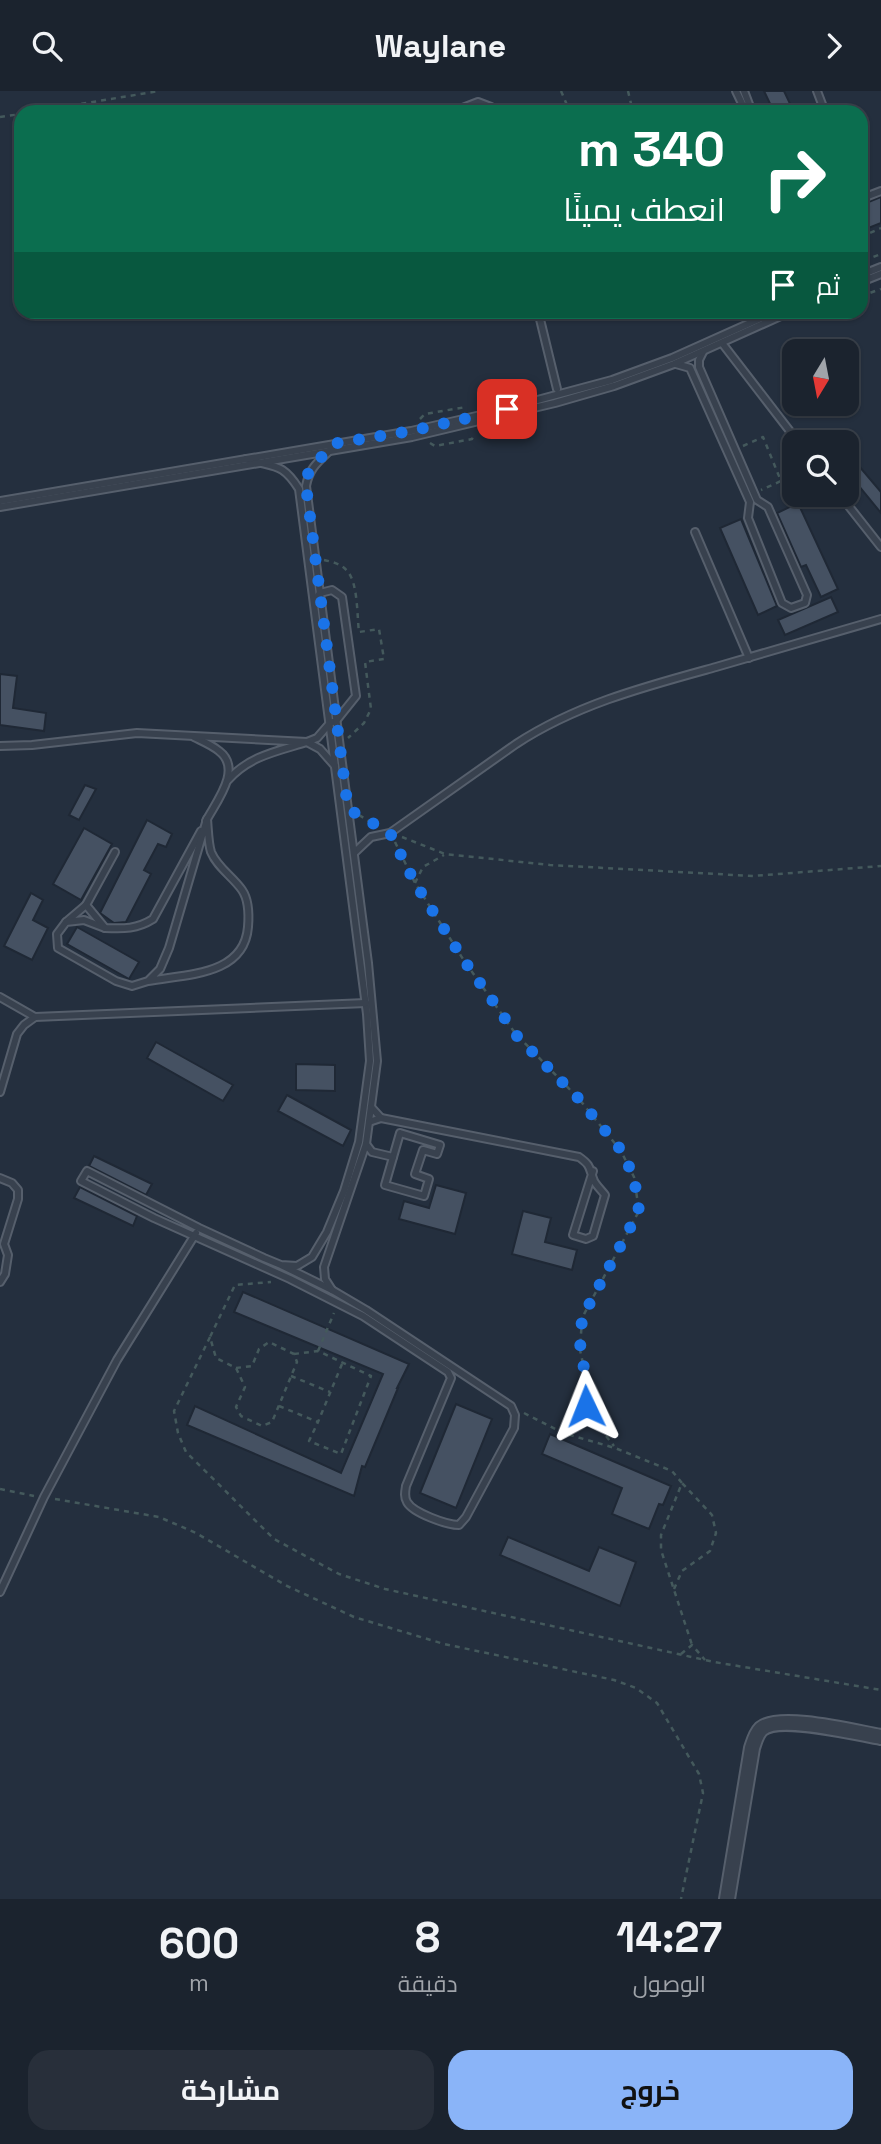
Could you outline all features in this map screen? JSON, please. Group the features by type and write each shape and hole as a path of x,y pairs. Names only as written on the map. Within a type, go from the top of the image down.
{"street":[{"path":"727,1899 752,1748 762,1727 774,1722 795,1723 881,1737"}],"lane":[{"path":"540,319 557,389 551,398"},
{"path":"0,501 411,431 551,398 672,358 758,319"},
{"path":"0,507 412,437 555,403 614,386 674,364 774,319"},
{"path":"722,343 789,430"},
{"path":"674,364 690,368 750,502 748,518 782,603 791,608 805,603 807,595 768,507 757,500 699,367 704,351"},
{"path":"557,389 569,393"},
{"path":"282,1265 297,1266 312,1257 327,1232 344,1191 359,1142 370,1061 366,1003 336,767 320,593 306,486 308,474 316,462 337,443"},
{"path":"246,459 277,466 288,473 299,489 314,602 348,809 368,964 377,1061 366,1144 324,1267 325,1279 332,1290"},
{"path":"849,507 881,547"},
{"path":"695,532 749,658"},
{"path":"66,922 84,920 105,928 126,930 153,919 228,780 237,769 260,756 317,738 356,697 342,597 331,590 320,593 314,602"},
{"path":"354,853 371,837 390,833 534,732 623,693 881,619"},
{"path":"0,746 137,733 307,742 320,749 336,767"},
{"path":"192,736 221,752 229,764 228,780"},
{"path":"148,981 160,969 169,948 207,819"},
{"path":"115,852 86,905 66,922 57,934 58,948 116,981 132,986 215,970 233,959 245,944 249,911 243,891 211,852 207,819"},
{"path":"86,905 105,928"},
{"path":"0,997 35,1017"},
{"path":"0,1092 17,1034 24,1024 35,1017 366,1003"},
{"path":"371,1107 381,1118"},
{"path":"369,1122 381,1118 579,1157 593,1171 594,1180 605,1195 593,1235 586,1239 573,1235 593,1171"},
{"path":"400,1133 440,1145 437,1154 423,1150 415,1174 429,1178 424,1196 385,1185 393,1157 400,1133"},
{"path":"366,1144 372,1152 393,1157"},
{"path":"362,1157 372,1152"},
{"path":"282,1265 197,1231 154,1218 81,1181 87,1171 197,1231 363,1316 448,1372 452,1378 406,1486 405,1499 411,1508 449,1525 459,1525 466,1517 514,1428 515,1415 511,1406 366,1310 282,1265"},
{"path":"0,1178 12,1183 18,1190 18,1199 5,1244 8,1255 5,1274 0,1282"},
{"path":"0,1592 44,1497 117,1360 197,1231"}],"path":[{"path":"74,105 159,91"},
{"path":"428,441 435,446 472,439 475,431"},
{"path":"322,559 338,563 349,572 354,584 359,632 380,629 384,659 365,662 371,709 364,723 344,742"},
{"path":"348,809 390,833 445,854 550,865 753,876 881,866"},
{"path":"390,833 415,883 514,1033 579,1099 621,1150 634,1177 639,1211 582,1318 580,1350 598,1426 615,1448"},
{"path":"415,883 423,867 445,854"},
{"path":"290,1279 234,1285 174,1411 178,1433 186,1453 274,1539 339,1574 385,1589 705,1660 881,1690"},
{"path":"318,1351 338,1304"},
{"path":"209,1337 216,1358 236,1368 252,1366 259,1349 270,1342 294,1354 318,1351 372,1376 341,1454 309,1441 343,1363"},
{"path":"236,1368 245,1387 236,1407 241,1416 262,1426 272,1422 297,1361 294,1354"},
{"path":"291,1376 330,1392"},
{"path":"563,1433 579,1421 586,1406 588,1386"},
{"path":"279,1406 318,1422"},
{"path":"511,1406 563,1433 615,1448 672,1471 712,1515 716,1533 710,1551 682,1571 674,1589"},
{"path":"682,1483 661,1535 661,1551 692,1644 705,1660"},
{"path":"0,1489 159,1517 196,1533 287,1586 354,1617 444,1644 590,1675 636,1688 657,1703 699,1775 703,1793 681,1899"},
{"path":"680,1654 692,1644"}],"building":[{"path":"764,91 784,91 791,105 771,105"},
{"path":"881,197 881,223 868,228 868,202"},
{"path":"859,466 881,492 881,513 859,486"},
{"path":"790,507 800,507 838,589 821,597 806,565 801,567 777,513"},
{"path":"741,519 777,606 758,615 720,528"},
{"path":"831,597 838,612 785,635 778,620"},
{"path":"0,674 17,676 13,708 46,713 44,731 0,725"},
{"path":"85,785 96,789 79,820 69,815"},
{"path":"147,820 172,834 166,847 158,844 144,870 151,874 126,922 114,923 100,913"},
{"path":"84,828 112,844 81,900 53,884"},
{"path":"31,893 43,900 33,920 48,928 32,960 4,946"},
{"path":"77,927 139,962 129,979 67,944"},
{"path":"156,1042 233,1085 223,1101 147,1058"},
{"path":"296,1064 335,1065 335,1091 296,1090"},
{"path":"287,1095 351,1130 343,1146 278,1111"},
{"path":"94,1156 152,1184 146,1195 89,1166"},
{"path":"436,1185 466,1193 455,1234 399,1219 404,1201 429,1208"},
{"path":"80,1187 137,1216 133,1226 74,1198"},
{"path":"523,1211 551,1218 545,1242 577,1250 572,1270 512,1254"},
{"path":"243,1292 409,1364 365,1467 362,1466 354,1496 187,1425 195,1406 341,1473 383,1374 234,1312"},
{"path":"456,1404 492,1419 456,1508 420,1493"},
{"path":"550,1434 671,1486 663,1505 659,1504 649,1529 612,1514 622,1488 542,1454"},
{"path":"508,1537 589,1571 599,1547 636,1562 620,1606 500,1555"}],"route":[{"path":"507,409 411,431 337,443 316,462 308,474 306,486 348,809 390,833 415,883 514,1033 579,1099 621,1150 634,1177 639,1211 582,1318 580,1350 588,1386 586,1406"}]}
